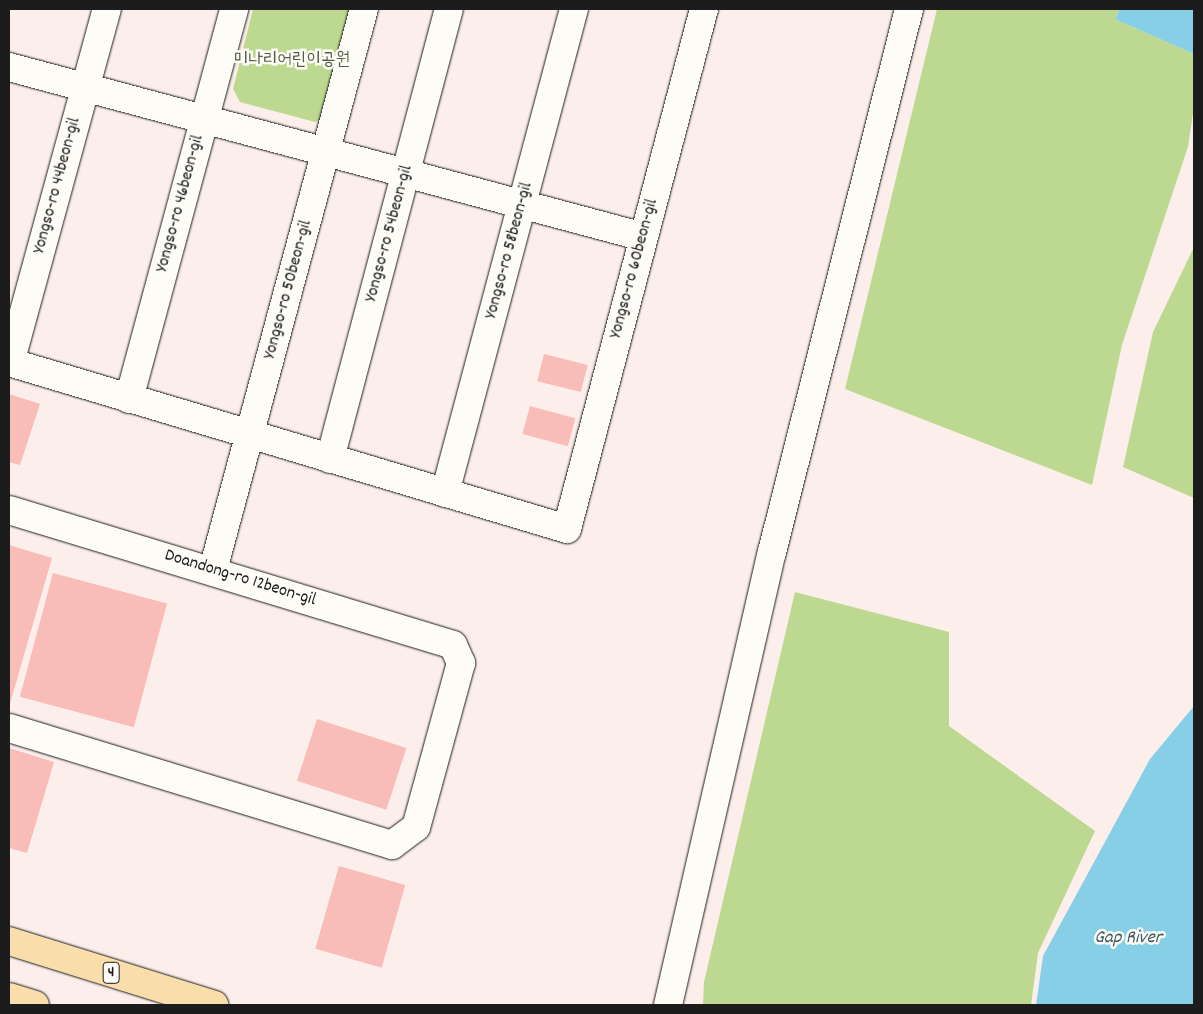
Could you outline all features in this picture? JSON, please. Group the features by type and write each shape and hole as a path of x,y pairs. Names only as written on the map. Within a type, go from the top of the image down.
{"main road":[{"name":"4","path":"9,941 214,1005"},
{"path":"9,997 35,1005"}],"street":[{"name":"Yongso-ro 44beon-gil","path":"9,362 107,9"},
{"name":"Yongso-ro 46beon-gil","path":"129,398 234,9"},
{"name":"Yongso-ro 50beon-gil","path":"213,570 364,9"},
{"name":"Yongso-ro 54beon-gil","path":"330,459 449,9"},
{"name":"Yongso-ro 58beon-gil","path":"446,493 574,9"},
{"name":"Yongso-ro 60beon-gil","path":"446,493 566,529 704,9"},
{"path":"668,1005 772,552 909,9"},
{"path":"9,68 644,237"},
{"path":"9,362 446,493"},
{"name":"Doandong-ro 12beon-gil","path":"9,510 213,570 453,645 461,663 416,827 392,844 9,728"}],"green space":[{"name":"미나리어린이공원","path":"253,9 356,9 329,117 315,122 240,102 233,89"},
{"path":"937,9 1120,9 1115,19 1194,54 1194,106 1188,147 1122,345 1092,485 845,389"},
{"path":"1194,247 1194,498 1123,467 1153,332"},
{"path":"795,592 949,632 949,726 1095,831 1038,953 1031,1005 703,1005 704,982"}],"water":[{"path":"1120,9 1194,9 1194,54 1115,19"},
{"name":"Gap River","path":"1194,706 1194,1005 1036,1005 1043,956 1150,759"}],"building":[{"path":"544,354 588,365 581,392 537,381"},
{"path":"9,394 40,404 20,465 9,462"},
{"path":"530,406 575,418 568,446 522,434"},
{"path":"9,545 52,558 9,707"},
{"path":"53,573 167,604 134,727 20,697"},
{"path":"317,719 406,748 386,810 297,781"},
{"path":"9,748 54,762 27,853 9,848"},
{"path":"339,866 405,885 382,968 315,949"}]}
